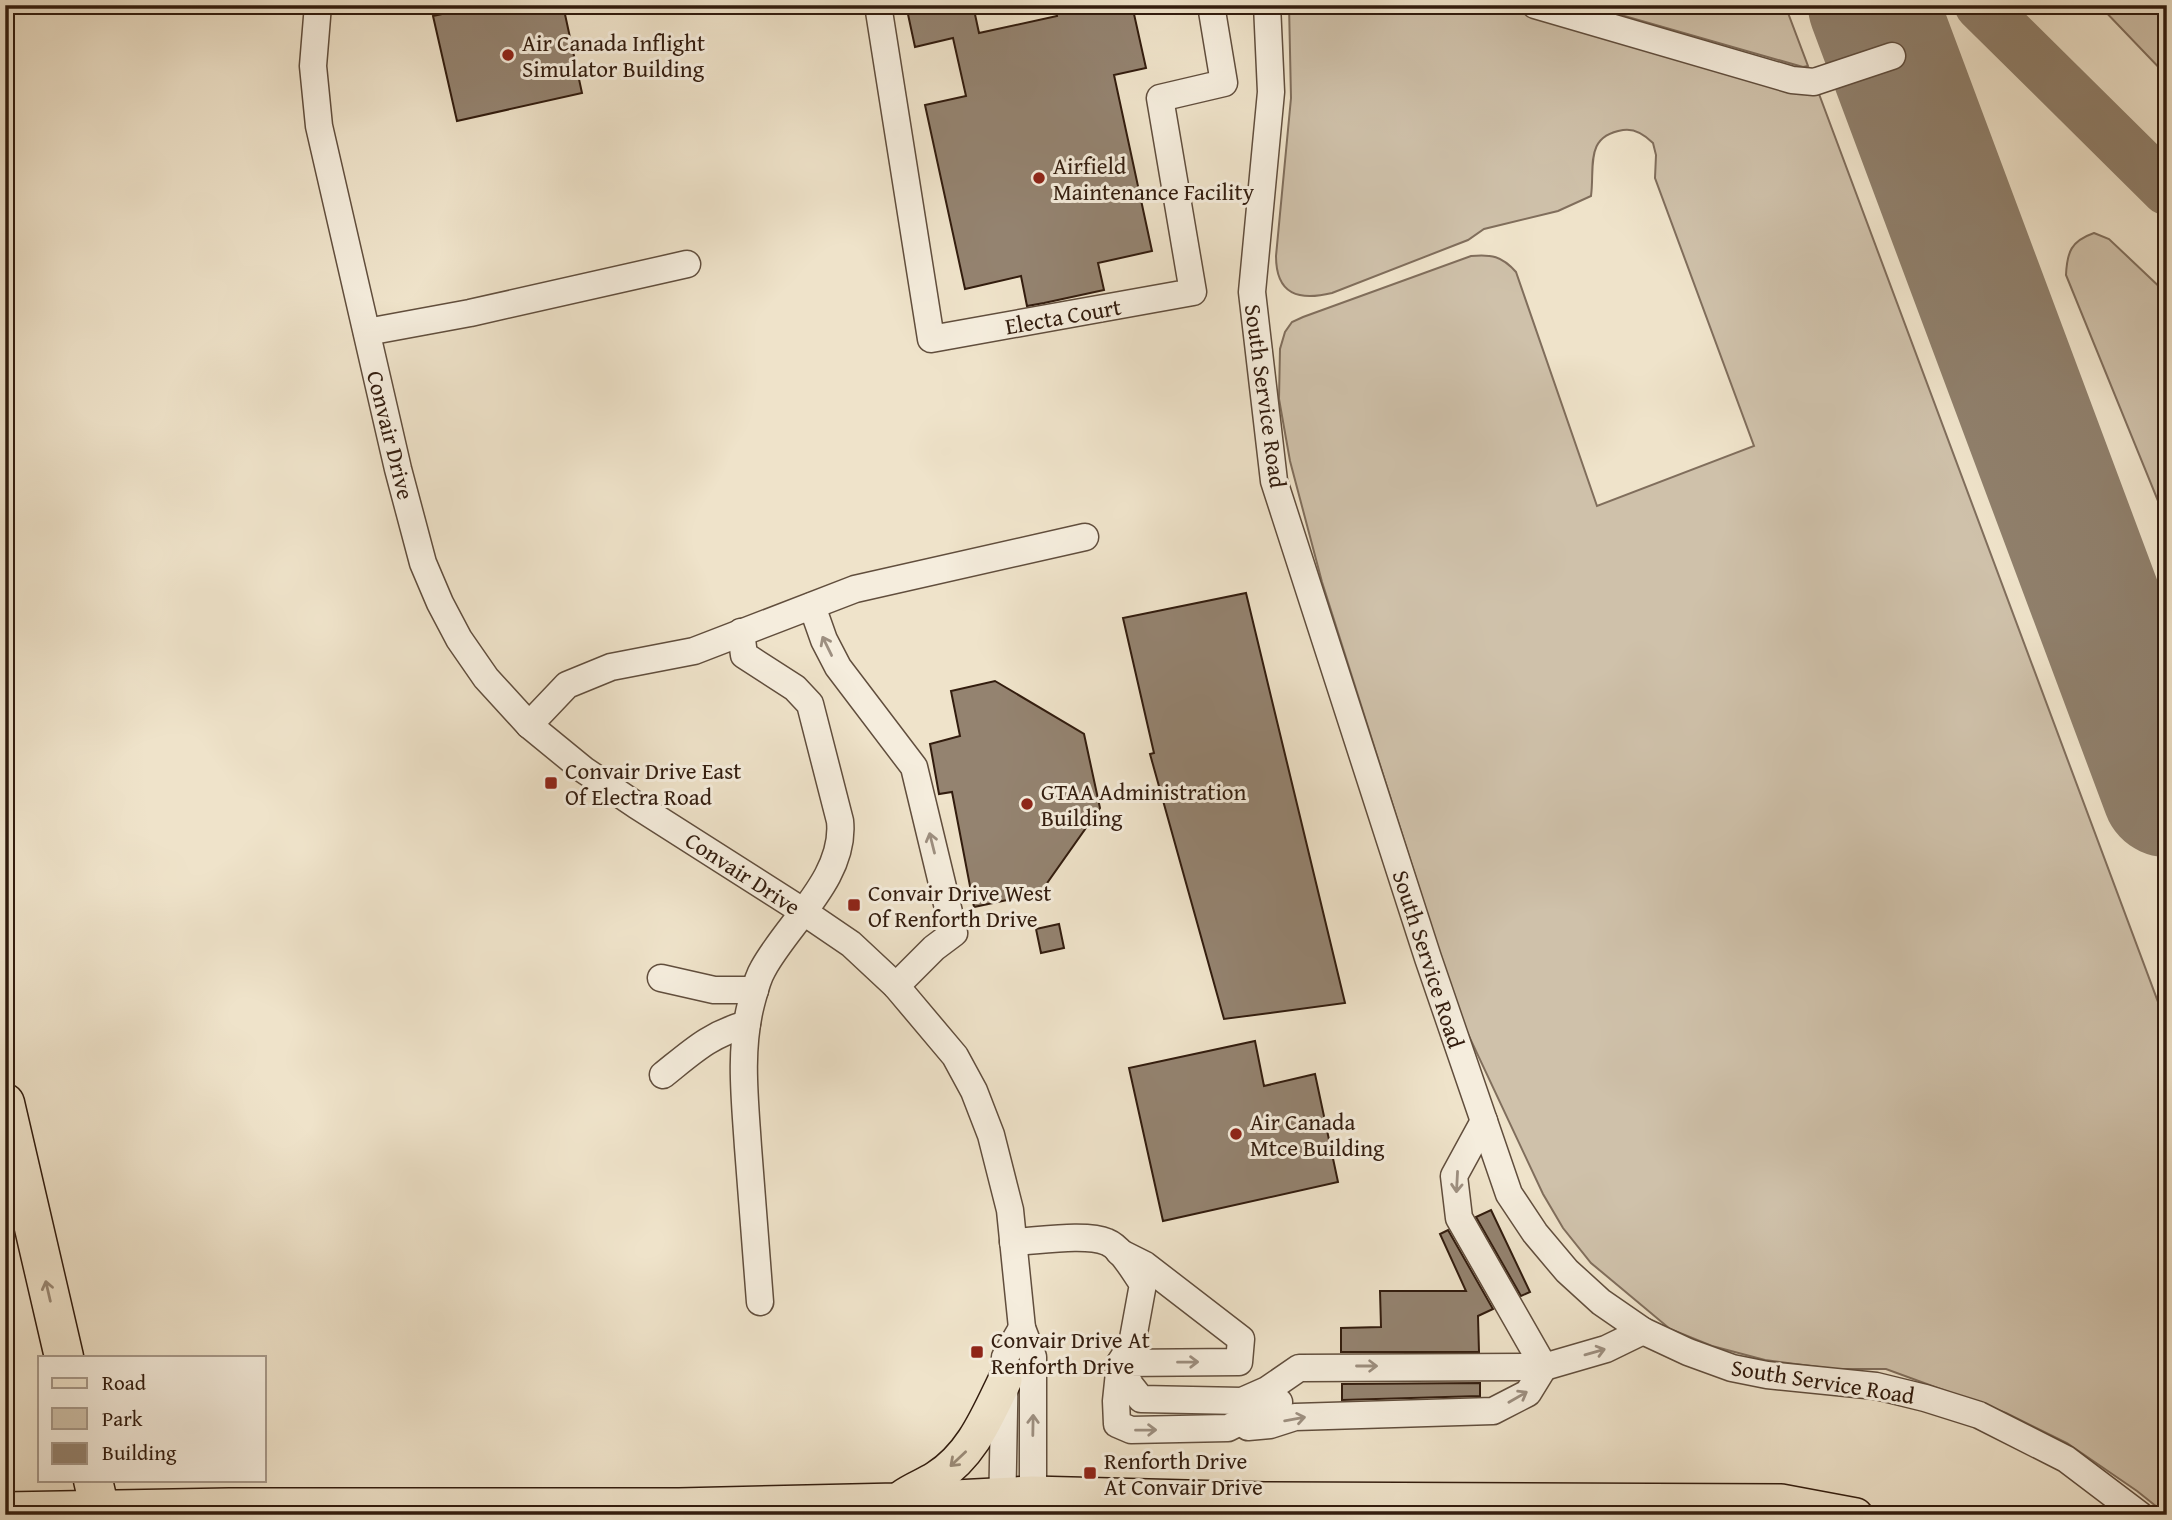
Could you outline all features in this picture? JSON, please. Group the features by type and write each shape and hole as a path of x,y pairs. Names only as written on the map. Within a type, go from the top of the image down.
{"highway":[{"path":"5,1102 64,1356"}],"main road":[{"path":"897,1500 917,1486 936,1478 960,1458 977,1438 1005,1380"},
{"path":"5,1509 98,1501 679,1505 897,1500 1018,1504 1265,1500 1781,1501 1856,1515"}],"street":[{"name":"Convair Drive","path":"318,5 313,66 319,126 420,550 440,603 486,678 529,724 584,769 636,805 851,944 896,986 955,1056 974,1091 991,1135 1010,1210 1022,1328 1034,1357 1018,1504"},
{"name":"Electa Court","path":"878,5 931,340 1193,292 1160,98 1224,83 1211,5"},
{"name":"South Service Road","path":"1267,5 1271,92 1252,292 1274,481 1428,958 1509,1194 1535,1233 1567,1271 1601,1302 1643,1331 1688,1352 1732,1368 1767,1375 1876,1386 1979,1415 2066,1459 2140,1515"},
{"path":"1535,5 1792,80 1814,82 1892,56"},
{"path":"367,332 470,313 687,264"},
{"path":"529,724 567,685 611,667 694,651 855,589 1086,537"},
{"path":"812,606 824,640 838,667 914,767 954,933 934,948 896,986"},
{"path":"741,632 744,656 795,688 810,704 840,821 841,837 838,855 804,912 762,971 747,1024 744,1042 744,1087 760,1302"},
{"path":"662,978 714,990 755,990"},
{"path":"663,1075 707,1040 722,1031 747,1024"},
{"path":"1484,1121 1454,1176 1459,1218 1544,1367"},
{"path":"1013,1242 1068,1237 1108,1242 1143,1284 1132,1344 1120,1363 1116,1401 1117,1424 1131,1430 1270,1425 1295,1417 1493,1412 1528,1393 1544,1367"},
{"path":"1119,1252 1145,1265 1241,1339 1238,1362 1120,1363"},
{"path":"1018,1504 1005,1357 1022,1328"},
{"path":"1120,1363 1130,1385 1141,1399 1242,1401 1267,1390 1299,1368 1544,1367 1606,1349 1643,1331"},
{"path":"1228,1428 1282,1401 1299,1368"}],"green space":[{"path":"1289,5 1499,5 1819,94 2167,1026 2167,1515 2067,1443 2006,1413 1886,1369 1834,1369 1765,1360 1712,1346 1670,1329 1591,1263 1563,1228 1543,1194 1460,1017 1322,582 1290,461 1279,399 1280,349 1285,332 1292,322 1303,317 1471,256 1490,256 1506,262 1516,272 1597,506 1754,446 1655,178 1656,155 1653,143 1636,131 1623,130 1602,139 1594,154 1591,196 1558,211 1484,229 1468,240 1332,293 1300,295 1285,287 1277,269 1276,256 1291,98"},
{"path":"1586,5 1785,5 1808,66 1803,67"},
{"path":"2099,5 2167,5 2167,76"},
{"path":"2094,233 2109,239 2167,294 2167,523 2066,275 2072,248 2080,240"}],"building":[{"name":"Air Canada Inflight Simulator Building","path":"483,5 563,5 582,93 457,121 433,16"},
{"name":"Airfield Maintenance Facility","path":"906,5 973,5 979,33 1057,16 1055,5 1132,5 1146,68 1114,75 1152,251 1098,263 1104,290 1044,303 1027,306 1021,276 965,289 925,105 966,96 953,38 915,47"},
{"name":"GTAA Administration Building","path":"1246,593 1345,1003 1224,1019 1150,754 1154,753 1123,618"},
{"path":"995,681 1084,734 1100,808 1040,893 974,907 952,792 939,794 930,744 960,736 951,691"},
{"path":"1059,924 1064,948 1041,953 1036,929"},
{"name":"Air Canada Mtce Building","path":"1255,1041 1264,1086 1315,1074 1338,1182 1163,1221 1129,1068"},
{"path":"1491,1210 1530,1292 1521,1296 1476,1217"},
{"path":"1448,1230 1493,1309 1478,1316 1479,1352 1341,1352 1341,1328 1381,1327 1380,1291 1466,1291 1440,1234"},
{"path":"1480,1383 1480,1396 1342,1400 1342,1384"}],"taxiway":[{"path":"1980,5 2167,190"},
{"path":"2064,516 2167,740"}],"runway":[{"path":"1873,5 2167,792"}],"place":[{"name":"Air Canada Inflight Simulator Building","path":"508,55"},
{"name":"Airfield Maintenance Facility","path":"1039,178"},
{"name":"Convair Drive East Of Electra Road","path":"551,783"},
{"name":"GTAA Administration Building","path":"1027,804"},
{"name":"Convair Drive West Of Renforth Drive","path":"854,905"},
{"name":"Air Canada Mtce Building","path":"1236,1134"},
{"name":"Convair Drive At Renforth Drive","path":"977,1352"},
{"name":"Renforth Drive At Convair Drive","path":"1090,1473"}]}
